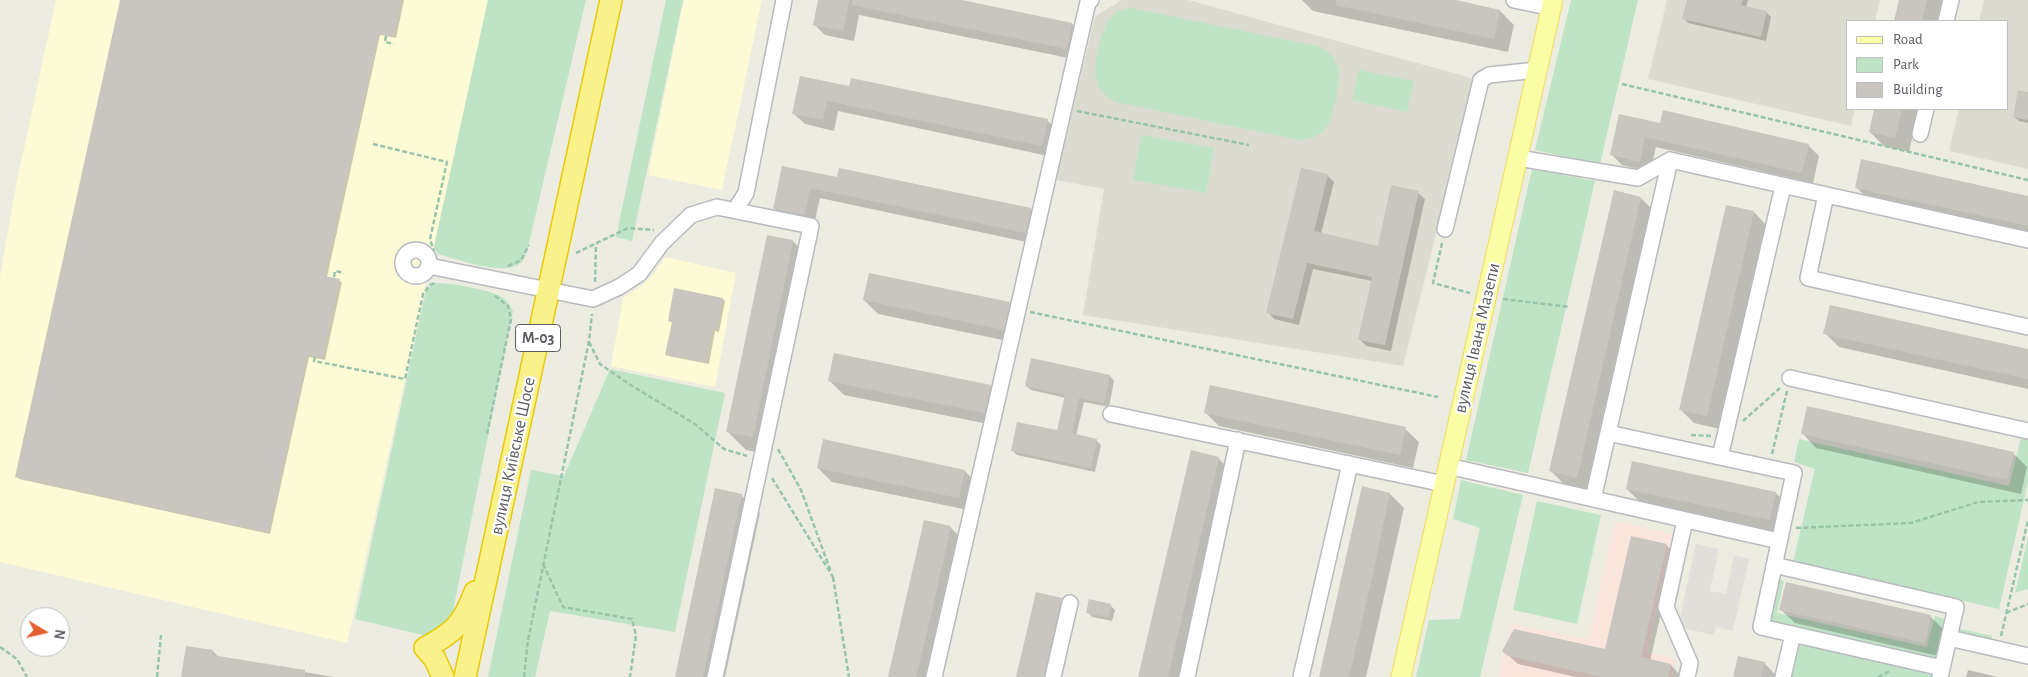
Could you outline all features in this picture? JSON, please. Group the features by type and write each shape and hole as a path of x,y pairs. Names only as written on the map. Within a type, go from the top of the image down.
{"highway":[{"name":"вулиця Київське Шосе","path":"465,677 610,0"},
{"path":"443,677 436,660 426,648 446,637 457,628 471,604 494,542"}],"main road":[{"name":"вулиця Івана Мазепи","path":"1401,677 1552,4"}],"lane":[{"path":"735,210 746,194 784,0"},
{"path":"1514,0 1552,4"},
{"path":"1946,20 1950,0"},
{"path":"934,677 1064,108 1086,1"},
{"path":"1445,229 1481,80 1489,75 1538,70"},
{"path":"1920,134 1926,110"},
{"path":"1518,158 1638,178 1670,160 2028,240"},
{"path":"1593,499 1670,160"},
{"path":"1720,457 1783,186"},
{"path":"1826,195 1808,278 2028,327"},
{"path":"429,266 593,299 623,292 645,277 650,258 691,215 717,207 811,226 715,677"},
{"path":"1790,378 2028,431"},
{"path":"1111,414 1350,464 1446,475 1593,499 1685,520 1781,535"},
{"path":"1608,433 1794,473 1761,626 1941,672 1956,607 1774,566"},
{"path":"1187,677 1238,440"},
{"path":"1301,677 1350,464"},
{"path":"1685,520 1666,607 1690,663 1687,677"},
{"path":"1053,677 1070,604"},
{"path":"1784,677 1793,634"},
{"path":"1949,638 2028,656"}],"path":[{"path":"386,36 385,42 394,44"},
{"path":"1622,84 2028,180"},
{"path":"1064,108 1249,145"},
{"path":"373,144 447,162 430,239 433,251 442,253"},
{"path":"576,253 628,228 674,232"},
{"path":"1445,229 1433,283 1486,296 1570,308"},
{"path":"595,282 596,244"},
{"path":"503,266 515,264 521,260 529,245"},
{"path":"334,277 335,271 344,273"},
{"path":"315,357 314,361 405,379 423,294 430,285 435,283 442,284"},
{"path":"487,294 496,296 508,306 511,319 487,434"},
{"path":"1018,309 1438,397"},
{"path":"524,677 528,640 589,341 592,314"},
{"path":"589,341 600,364 695,424 724,449 761,460 834,577"},
{"path":"1769,468 1790,378"},
{"path":"768,430 801,490 834,577 849,677"},
{"path":"1781,535 1911,523 1978,502 2028,500"},
{"path":"1998,649 2028,520"},
{"path":"543,564 564,607 632,619 636,635 630,677"},
{"path":"2006,613 2028,604"},
{"path":"157,677 161,635"},
{"path":"0,647 17,659 28,677"}],"shaded area":[{"path":"56,0 488,0 347,643 0,562 0,277 16,186"},
{"path":"684,0 762,0 722,190 648,175"},
{"path":"1122,0 1188,0 1475,79 1403,366 1083,315 1104,189 1056,180 1095,16"},
{"path":"1667,0 1880,0 1875,20 1846,20 1846,110 1855,110 1851,126 1648,79"},
{"path":"1984,0 2028,0 2028,169 1949,151 1959,110 2008,110 2008,20 1979,20"},
{"path":"665,257 736,273 715,387 611,366 623,298 640,287 654,274"},
{"path":"1615,521 1673,534 1647,652 1676,659 1672,677 1498,677 1511,623 1588,640"},
{"path":"1696,544 1719,549 1710,591 1726,594 1734,555 1749,559 1733,631 1716,627 1714,635 1678,627"}],"green space":[{"path":"488,0 586,0 525,257 522,262 515,266 505,268 482,266 438,254 434,247"},
{"path":"666,0 683,0 632,241 616,237"},
{"path":"1571,0 1638,0 1600,164 1535,150"},
{"path":"1131,8 1317,46 1332,56 1338,67 1339,74 1334,107 1326,127 1316,136 1299,140 1116,102 1098,86 1096,76 1097,57 1101,37 1109,20 1117,12"},
{"path":"1359,70 1414,81 1407,112 1352,100"},
{"path":"1141,135 1214,148 1206,193 1133,180"},
{"path":"1532,169 1595,181 1528,473 1466,460"},
{"path":"435,283 468,287 494,293 504,299 513,311 451,621 434,634 423,635 355,619 426,290"},
{"path":"610,369 725,393 675,632 550,611 535,677 488,677 531,470 564,476"},
{"path":"2021,438 2028,439 2028,482 1999,609 1793,562 1815,469 1794,462 1799,439 2009,486"},
{"path":"1461,480 1523,495 1480,677 1416,677 1429,620 1460,619 1480,528 1453,519"},
{"path":"1537,501 1601,515 1577,624 1513,610"},
{"path":"2028,538 2028,589 2015,593"},
{"path":"1776,579 1784,581 1777,613 1927,647 1935,616 1948,620 1939,661 1766,621"},
{"path":"1956,628 1992,636 1990,645 1954,637"},
{"path":"1797,641 1935,672 1934,677 1789,677"}],"building":[{"path":"120,0 402,0 394,37 379,34 325,276 340,279 323,359 308,355 269,533 15,477"},
{"path":"818,0 849,0 843,31 813,25"},
{"path":"853,0 962,0 1072,23 1067,49 852,5"},
{"path":"1336,0 1456,0 1500,10 1494,39 1336,5"},
{"path":"1687,0 1743,0 1741,5 1767,11 1761,37 1682,19"},
{"path":"1899,0 1927,0 1922,20 1894,20"},
{"path":"800,76 849,86 851,78 1048,119 1042,146 827,101 823,120 792,114"},
{"path":"2018,90 2028,92 2028,120 2013,117"},
{"path":"1663,110 1809,144 1802,173 1645,137 1640,162 1610,155 1619,114 1660,123"},
{"path":"1874,110 1902,110 1895,138 1869,132"},
{"path":"1861,159 2028,196 2028,226 1855,188"},
{"path":"782,166 837,177 839,168 1031,208 1026,233 810,188 804,215 773,209"},
{"path":"1301,168 1328,174 1314,231 1378,246 1391,185 1419,191 1385,345 1358,340 1372,277 1307,263 1293,319 1266,313"},
{"path":"1614,190 1641,197 1577,478 1549,471"},
{"path":"1726,205 1754,211 1707,416 1679,410"},
{"path":"767,235 793,240 753,437 726,432"},
{"path":"869,273 1010,302 1004,330 863,300"},
{"path":"674,288 723,298 717,330 713,330 707,363 665,355 672,322 668,321"},
{"path":"1830,305 2028,349 2028,379 1823,334"},
{"path":"834,353 991,385 985,413 828,381"},
{"path":"1031,358 1110,375 1104,403 1079,398 1072,433 1097,439 1091,468 1011,451 1017,422 1057,430 1065,395 1025,386"},
{"path":"1210,385 1406,427 1400,455 1204,413"},
{"path":"1807,406 2014,452 2007,480 1801,434"},
{"path":"823,439 965,470 959,498 817,468"},
{"path":"1191,450 1219,457 1168,677 1138,677"},
{"path":"1632,461 1776,492 1770,520 1626,489"},
{"path":"1362,486 1390,493 1370,586 1349,677 1319,677"},
{"path":"715,488 742,494 703,677 675,677"},
{"path":"924,520 951,526 931,615 916,677 888,677"},
{"path":"1631,536 1667,544 1641,657 1671,664 1668,677 1602,677 1508,656 1502,651 1514,629 1605,649"},
{"path":"1786,582 1931,615 1925,643 1779,610"},
{"path":"1036,592 1062,598 1044,677 1016,677"},
{"path":"1089,599 1111,604 1108,617 1086,613"},
{"path":"186,646 213,650 212,655 305,670 305,677 181,677"},
{"path":"1738,656 1765,662 1761,677 1733,677"}]}
